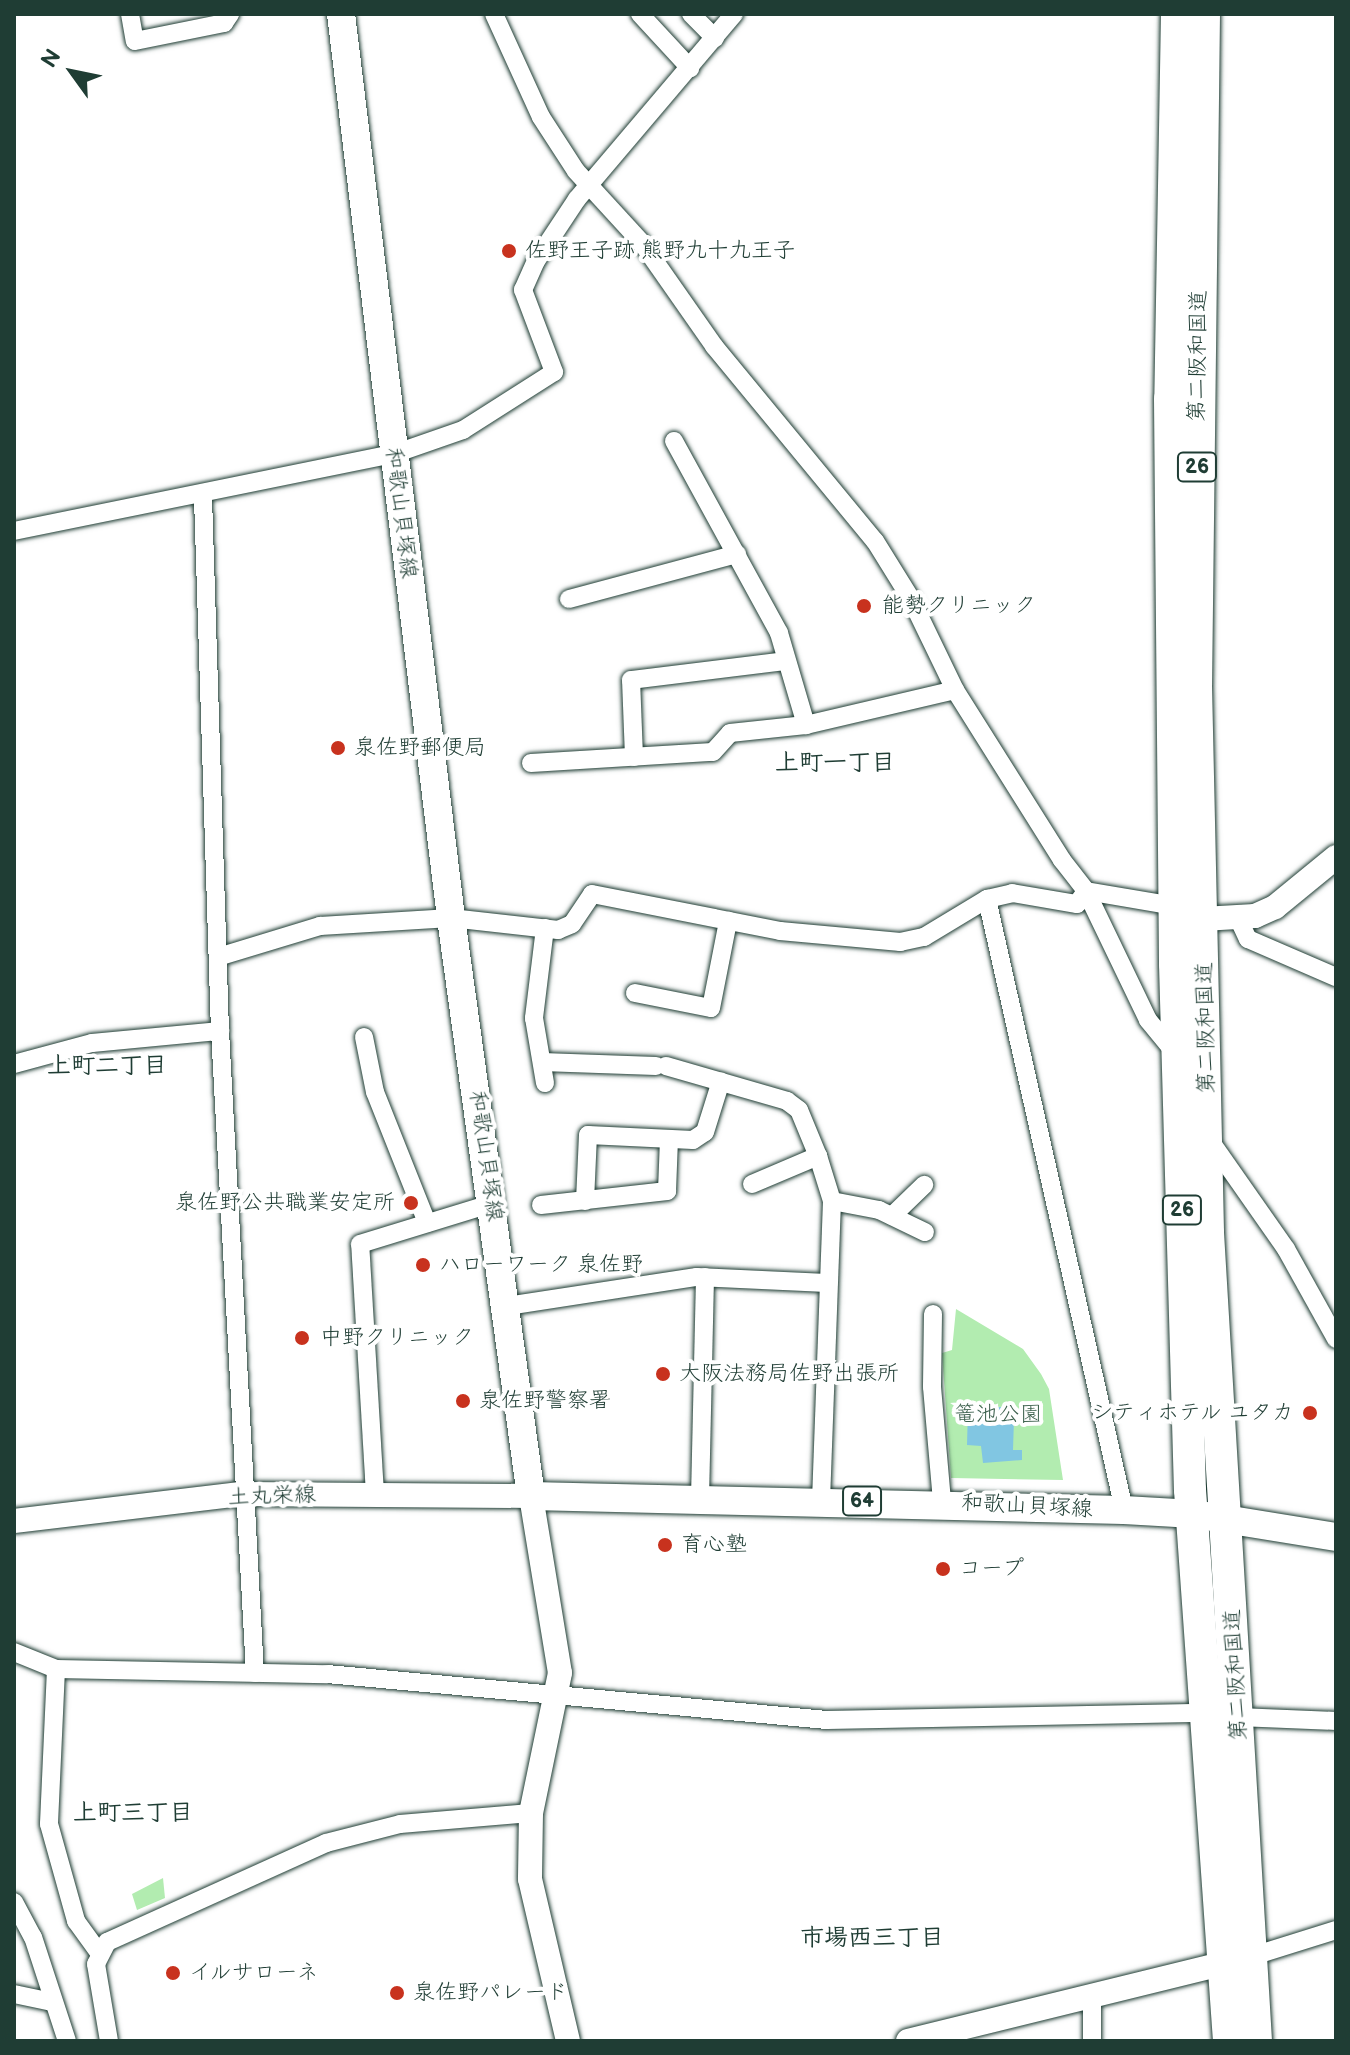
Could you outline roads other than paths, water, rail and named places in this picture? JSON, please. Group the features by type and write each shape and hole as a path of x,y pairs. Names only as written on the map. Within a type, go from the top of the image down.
{"highway":[{"name":"第二阪和国道","path":"1177,14 1170,399 1188,913 1209,1139 1206,1713 1237,1960 1256,2041"},
{"name":"第二阪和国道","path":"1204,14 1188,913 1178,1057 1209,1517 1238,1717 1237,1960 1229,2041"}],"main road":[{"name":"和歌山貝塚線","path":"341,14 451,918 493,1203 531,1496 942,1502 1124,1510 1209,1517 1336,1537"}],"street":[{"path":"130,14 135,41 224,23 230,14"},
{"path":"494,14 541,117 591,188 642,243 714,346 875,541 911,599 955,690 1027,812 1086,891 1148,1020 1178,1057"},
{"path":"640,14 690,68"},
{"path":"691,14 715,38"},
{"path":"14,531 203,497 394,454 463,430 554,372 523,290 544,249 734,14"},
{"path":"674,441 779,633 806,725"},
{"path":"203,497 220,1031 242,1494 255,1673"},
{"path":"569,599 737,554"},
{"path":"634,757 631,680 786,661"},
{"path":"531,763 713,752 730,733 806,725 955,690"},
{"path":"1086,891 1188,913 1239,920 1275,907 1336,857"},
{"path":"218,957 320,926 451,918 545,928 572,924 592,894 728,921 900,942 924,937 987,899 1012,893 1077,904 1086,891"},
{"path":"987,899 1124,1510"},
{"path":"1239,920 1248,939 1336,977"},
{"path":"635,993 711,1008 728,921"},
{"path":"545,928 534,1018 545,1083"},
{"path":"14,1064 92,1043 220,1031"},
{"path":"364,1037 375,1092 427,1223"},
{"path":"542,1062 661,1066 787,1101 799,1110 832,1201 821,1500"},
{"path":"585,1201 588,1135 693,1140 705,1132 721,1081"},
{"path":"541,1205 667,1191 669,1139"},
{"path":"1209,1139 1278,1237 1336,1339"},
{"path":"752,1184 818,1156"},
{"path":"892,1216 924,1185"},
{"path":"832,1201 892,1216 925,1232"},
{"path":"375,1494 360,1244 493,1203"},
{"path":"507,1306 705,1277 827,1283"},
{"path":"700,1498 705,1277"},
{"path":"933,1314 932,1387 942,1502"},
{"name":"土丸栄線","path":"14,1521 242,1494 531,1496"},
{"path":"531,1496 560,1673 531,1813 530,1879 568,2041"},
{"path":"14,1652 56,1669 327,1674 827,1720 1206,1713"},
{"path":"56,1669 49,1824 76,1921 98,1951"},
{"path":"1238,1717 1336,1721"},
{"path":"109,2041 96,1964 98,1951 107,1942 326,1843 400,1824 531,1813"},
{"path":"14,1902 33,1937 67,2041"},
{"path":"908,2041 1237,1960 1336,1930"},
{"path":"14,1994 53,2002"},
{"path":"1092,1996 1092,2041"}],"water":[{"path":"1002,1407 1002,1420 1014,1419 1013,1450 1022,1450 1022,1460 983,1463 981,1446 967,1445 968,1408"}],"place":[{"name":"佐野王子跡 熊野九十九王子","path":"509,251"},
{"name":"能勢クリニック","path":"864,606"},
{"name":"泉佐野郵便局","path":"338,748"},
{"name":"泉佐野公共職業安定所","path":"411,1203"},
{"name":"ハローワーク 泉佐野","path":"423,1265"},
{"name":"中野クリニック","path":"302,1338"},
{"name":"大阪法務局佐野出張所","path":"663,1374"},
{"name":"泉佐野警察署","path":"463,1401"},
{"name":"シティホテル ユタカ","path":"1310,1413"},
{"name":"育心塾","path":"665,1545"},
{"name":"コープ","path":"943,1569"},
{"name":"イルサローネ","path":"173,1973"},
{"name":"泉佐野パレード","path":"397,1993"}],"district":[{"name":"上町一丁目","path":"835,763"},
{"name":"上町二丁目","path":"107,1066"},
{"name":"上町三丁目","path":"133,1813"},
{"name":"市場西三丁目","path":"872,1938"}],"park label":[{"name":"篭池公園","path":"998,1415"}]}
